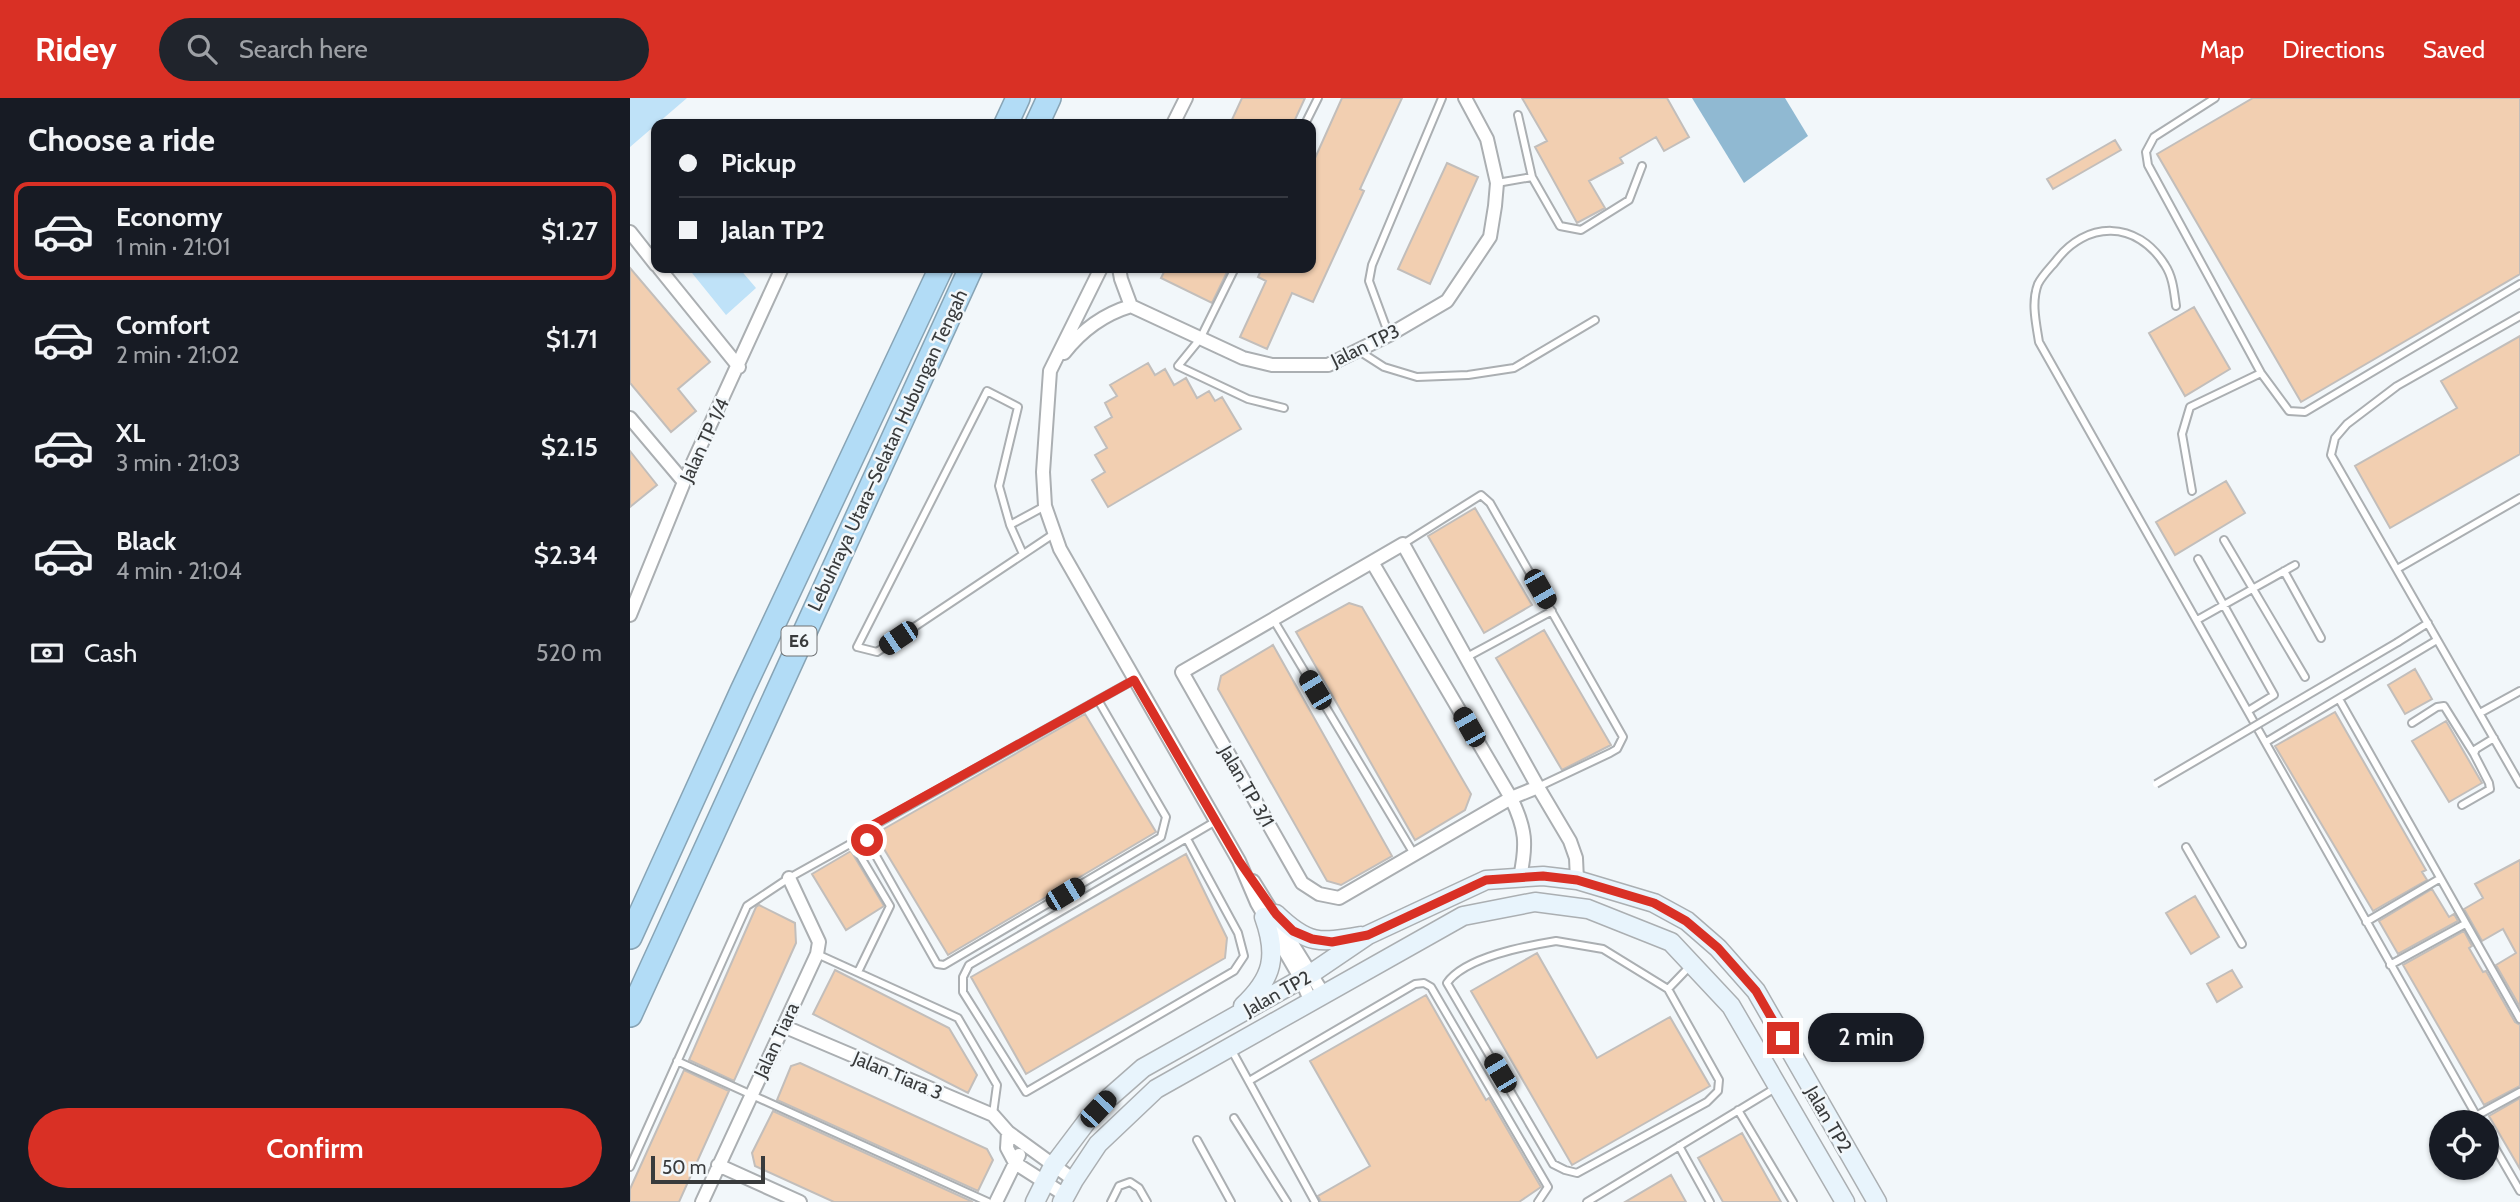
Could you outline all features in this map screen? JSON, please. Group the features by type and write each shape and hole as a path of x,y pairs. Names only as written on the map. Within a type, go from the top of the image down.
{"highway":[{"path":"1008,119 1018,98"},
{"path":"1039,119 1049,98"},
{"name":"Lebuhraya Utara–Selatan Hubungan Tengah","path":"630,937 939,273"},
{"name":"Lebuhraya Utara–Selatan Hubungan Tengah","path":"630,1015 969,273"}],"street":[{"path":"1176,119 1186,98"},
{"name":"Jalan TP3","path":"1131,306 1243,358 1272,365 1328,365 1389,335 1447,301 1490,237 1497,183 1487,139 1465,98"},
{"path":"630,232 651,258"},
{"path":"663,273 739,367"},
{"name":"Jalan TP 1/4","path":"631,609 684,482 780,273"},
{"path":"1099,273 1050,372 1043,472 1045,506 1060,549 1318,998"},
{"path":"1050,372 1076,338 1112,312 1131,306 1120,273"},
{"path":"630,418 684,482"},
{"path":"1403,544 1570,841 1576,858 1577,880"},
{"name":"Jalan TP 3/1","path":"1403,544 1182,671 1303,883 1319,894 1339,898 1511,798 1538,787"},
{"path":"1372,562 1522,820 1526,837 1520,877"},
{"name":"Jalan TP2","path":"1035,1202 1053,1166 1087,1121 1143,1069 1306,976 1368,935 1486,880 1543,876 1577,880 1654,903 1686,921 1718,948 1756,991 1877,1202"},
{"path":"789,878 819,942 817,954"},
{"name":"Jalan TP2","path":"1067,1192 1098,1144 1156,1090 1463,916 1535,902 1588,909 1671,942 1731,1006 1845,1202"},
{"path":"1270,915 1293,931 1312,939 1332,942 1368,935"},
{"path":"1227,1020 1252,997 1269,971 1272,956 1270,915"},
{"name":"Jalan Tiara","path":"702,1202 817,954"},
{"name":"Jalan Tiara 3","path":"783,1026 993,1115 1008,1132 1053,1166 1067,1192"},
{"name":"Jalan Tiara 3","path":"1008,1132 1007,1148 1015,1163"},
{"path":"996,1202 1024,1144"},
{"path":"1015,1163 1044,1183 1067,1192"},
{"path":"719,1165 800,1202"}],"lane":[{"path":"1308,119 1318,98"},
{"path":"1389,335 1369,281 1372,265 1442,98"},
{"path":"2215,98 2154,137 2146,152 2148,165 2261,373 2289,411 2305,412 2520,284"},
{"path":"1518,115 1532,177 1560,226 1581,230 1629,200 1642,166"},
{"path":"1497,183 1532,177"},
{"path":"2176,306 2173,283 2166,266 2154,251 2130,233 2101,230 2080,237 2060,255 2038,283 2034,310 2039,342 2473,1110"},
{"path":"1233,273 1200,339 1178,366 1248,399 1284,408"},
{"path":"2520,316 2397,386 2347,424 2335,438 2331,455 2520,784"},
{"path":"1358,350 1384,367 1417,377 1468,375 1514,368 1595,320"},
{"path":"2192,491 2182,434 2190,407 2261,373"},
{"path":"1023,554 1010,525 999,486 1018,407 987,391 857,647 877,652 1055,533"},
{"path":"1403,544 1481,495 1490,503 1623,737 1617,748 1610,753 1538,787"},
{"path":"2397,569 2520,498"},
{"path":"1010,525 1045,506"},
{"path":"2224,540 2305,677"},
{"path":"2198,559 2274,695 2248,710"},
{"path":"2197,620 2295,565"},
{"path":"2284,571 2321,638"},
{"path":"1466,657 1552,611"},
{"path":"1273,619 1414,854"},
{"path":"2156,785 2428,623"},
{"path":"2266,742 2437,640"},
{"path":"1098,700 1166,817 1161,837 944,965 937,964 865,833 873,825 1098,700 1134,680"},
{"path":"2480,713 2520,691"},
{"path":"2339,699 2520,1019"},
{"path":"2412,723 2437,707 2444,706 2474,754 2490,789 2462,805"},
{"path":"2474,754 2476,749 2494,738"},
{"path":"1187,839 1238,933 1244,956 1234,971 1026,1092 963,992 963,977 969,965 1217,821"},
{"path":"630,1167 747,906 789,878 853,844 890,906 858,972"},
{"path":"2186,847 2242,944"},
{"path":"2366,922 2440,879"},
{"path":"2390,965 2465,924"},
{"path":"1556,941 1603,949 1668,989 1719,1080 1718,1091 1707,1102 1577,1173 1553,1164 1447,983 1453,974 1507,949 1556,941"},
{"path":"817,954 958,1018 997,1085 993,1115"},
{"path":"1668,989 1692,964"},
{"path":"1249,1081 1415,984 1424,983 1431,988 1548,1187 1538,1202"},
{"path":"1231,1048 1315,1202"},
{"path":"677,1061 988,1202"},
{"path":"1587,1202 1778,1086"},
{"path":"2492,1110 2520,1092"},
{"path":"1738,1110 1793,1202"},
{"path":"1234,1118 1287,1202"},
{"path":"1197,1140 1231,1202"},
{"path":"1679,1146 1710,1202"},
{"path":"2499,1155 2520,1191"},
{"path":"1111,1202 1119,1186 1130,1182 1139,1188 1147,1202"}],"shaded area":[{"path":"630,98 687,98 663,119 651,119 651,129 630,147"},
{"path":"1692,98 1785,98 1808,136 1744,183"},
{"path":"692,273 743,273 756,288 726,315"}],"building":[{"path":"1242,98 1305,98 1295,119 1232,119"},
{"path":"1342,98 1402,98 1360,189 1364,191 1313,302 1292,293 1267,349 1240,337 1266,281 1258,277 1260,273 1316,273 1316,156"},
{"path":"1522,98 1667,98 1689,137 1664,151 1656,137 1620,158 1623,163 1589,181 1605,208 1577,223 1535,147 1547,141"},
{"path":"2253,98 2520,98 2520,274 2301,402 2157,154"},
{"path":"2115,140 2121,150 2053,189 2047,179"},
{"path":"1447,163 1478,177 1430,284 1398,269"},
{"path":"630,268 710,362 678,389 696,411 671,432 630,383"},
{"path":"1164,273 1227,273 1212,303 1161,278"},
{"path":"2194,307 2230,369 2185,396 2149,333"},
{"path":"2520,336 2520,454 2390,528 2355,466 2457,408 2441,381"},
{"path":"1148,363 1155,375 1165,369 1174,385 1186,378 1197,398 1209,391 1215,401 1222,397 1241,429 1108,507 1092,480 1105,472 1095,455 1107,448 1095,427 1112,417 1105,403 1117,396 1110,385"},
{"path":"630,451 657,485 630,507"},
{"path":"2226,481 2245,513 2175,555 2156,522"},
{"path":"1475,508 1532,605 1484,633 1428,536"},
{"path":"1349,603 1362,607 1471,794 1465,810 1415,840 1296,632"},
{"path":"1544,630 1611,745 1562,770 1496,658"},
{"path":"1273,645 1392,856 1341,885 1327,881 1218,689 1221,676"},
{"path":"2415,669 2432,699 2405,714 2388,685"},
{"path":"2335,712 2426,870 2422,872 2427,880 2373,911 2275,746"},
{"path":"1085,714 1156,832 948,955 875,834"},
{"path":"2446,721 2482,783 2449,802 2412,741"},
{"path":"851,851 884,906 846,930 812,874"},
{"path":"1186,854 1227,938 1225,958 1026,1074 971,977"},
{"path":"2520,860 2520,1007 2496,965 2516,953 2503,929 2482,941 2464,909 2483,898 2475,884"},
{"path":"2432,889 2449,917 2454,914 2458,921 2398,954 2379,921"},
{"path":"2195,896 2219,937 2191,954 2166,913"},
{"path":"759,905 795,923 796,943 734,1081 689,1060"},
{"path":"2464,931 2472,946 2469,948 2483,972 2486,971 2515,1022 2520,1025 2520,1086 2484,1105 2403,965"},
{"path":"1537,953 1597,1058 1670,1017 1710,1086 1572,1165 1471,991"},
{"path":"835,970 949,1028 977,1075 968,1093 813,1014"},
{"path":"2232,970 2242,987 2217,1002 2207,984"},
{"path":"1426,995 1486,1100 1489,1098 1541,1187 1519,1202 1321,1202 1318,1196 1370,1166 1310,1061"},
{"path":"800,1063 987,1149 993,1160 978,1191 777,1100 791,1066"},
{"path":"684,1070 729,1091 679,1202 630,1202 630,1189"},
{"path":"2520,1098 2520,1169 2499,1133 2499,1110"},
{"path":"773,1111 973,1202 834,1202 755,1166 752,1153"},
{"path":"1742,1133 1781,1202 1723,1202 1698,1158"},
{"path":"1671,1175 1686,1202 1625,1202"}],"route":[{"path":"867,840 865,833 873,825 1134,680 1239,861 1276,914 1293,931 1312,939 1332,942 1368,935 1486,880 1543,876 1577,880 1654,903 1686,921 1718,948 1756,991 1783,1038"}]}
